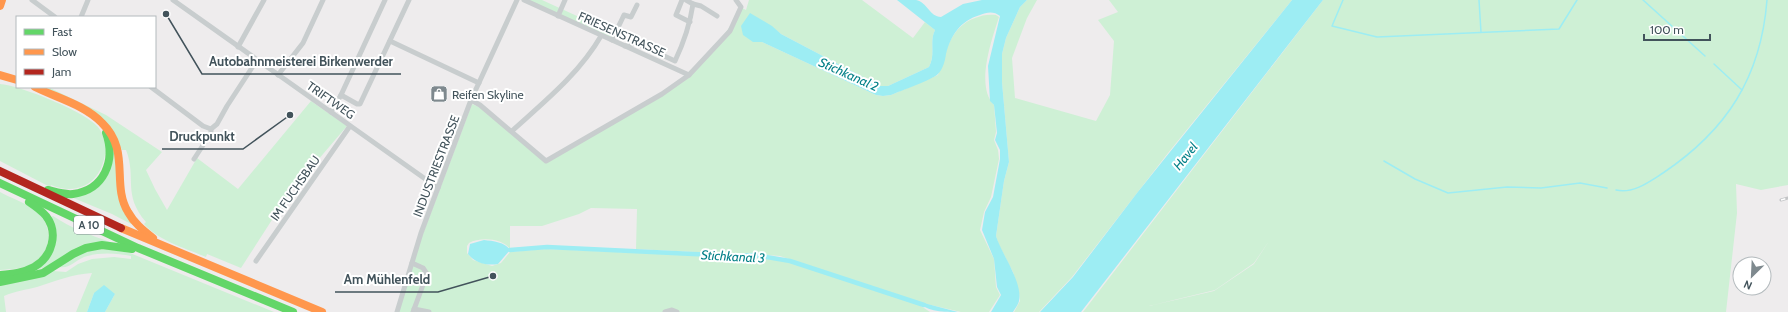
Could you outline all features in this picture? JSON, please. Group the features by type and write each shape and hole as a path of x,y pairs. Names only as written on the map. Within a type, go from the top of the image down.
{"main road":[{"path":"0,6 2,0"},
{"path":"0,75 16,80"},
{"path":"0,81 16,84"},
{"path":"19,180 62,194 79,193 94,186 102,178 109,164 111,153 110,142 105,132 92,118 29,88"},
{"path":"36,88 87,112 104,123 115,138 119,150 121,160 121,194 129,216 143,231 179,254"},
{"name":"A 10","path":"0,170 76,208 179,254 322,312"},
{"name":"A 10","path":"0,183 170,261 293,312"},
{"path":"0,275 26,271 38,265 48,253 53,238 51,224 44,213 9,187"},
{"path":"0,282 38,275 73,254 93,246 127,248 170,261"}],"street":[{"path":"32,0 54,16"},
{"path":"81,16 88,0"},
{"name":"TRIFTWEG","path":"173,0 180,2 257,60 438,188"},
{"path":"238,46 264,0"},
{"path":"278,75 303,43 323,0"},
{"path":"331,112 341,95 385,0"},
{"path":"341,95 356,104 360,104 409,0"},
{"name":"INDUSTRIESTRASSE","path":"397,312 438,188 471,100 517,0"},
{"name":"FRIESENSTRASSE","path":"524,0 689,75"},
{"path":"558,16 565,0"},
{"path":"682,0 676,15 690,22"},
{"path":"686,0 701,6 717,16"},
{"path":"471,100 480,105 512,131 546,161 662,94 689,75 730,31 741,7 736,0"},
{"path":"624,46 636,44 675,61 685,40 693,4"},
{"path":"612,40 624,15 632,17 637,5"},
{"path":"512,131 564,85 595,47 601,36"},
{"path":"390,41 479,83"},
{"path":"194,159 211,133 211,129 220,120 227,106 257,60"},
{"path":"152,88 203,126 211,129"},
{"name":"IM FUCHSBAU","path":"256,261 350,126"},
{"path":"412,263 423,268 427,274 414,310 429,312"},
{"path":"665,312 672,310 677,312"}],"green space":[{"path":"527,0 542,0 612,32 610,38"},
{"path":"749,0 862,0 913,38 925,22 935,30 933,34 932,57 929,67 888,86 880,86 781,34 769,25 753,42 762,42 876,95 883,96 891,95 938,75 950,41 960,27 967,22 986,15 996,15 999,17 989,50 985,75 988,97 994,105 996,132 994,140 998,150 999,159 991,197 984,212 980,230 994,259 996,287 1000,295 989,312 961,312 918,302 780,256 636,249 637,209 591,208 579,214 542,226 510,226 510,249 502,243 485,239 469,243 467,246 467,253 473,260 492,266 501,263 510,252 546,249 753,257 790,262 918,304 930,312 398,312 418,247 472,104 479,107 548,162 663,95 717,46 742,8 746,10"},
{"path":"1027,0 1037,0 1027,18 1012,58 1015,98 1096,121 1110,95 1114,41 1098,20 1118,12 1109,0 1292,0 1168,153 1072,277 1039,312 1014,312 1020,301 1019,293 1013,272 996,236 1004,181 1009,162 1002,82 1002,54 1006,38 1020,7"},
{"path":"1323,0 1788,0 1788,185 1761,190 1736,184 1737,213 1726,312 1083,312","holes":["1269,241 1254,264 1214,291 1149,306 1215,290 1254,263"]},
{"path":"0,84 22,89 52,100 91,121 100,130 108,154 105,154 99,173 93,179 79,188 70,189 51,185 50,187 0,161"},
{"path":"43,88 50,88 106,115 162,152 146,170 167,210 197,158 238,189 311,101 347,126 288,195 241,268 207,254 206,257 165,240 144,224 146,222 134,203 129,160 126,150 122,150 114,132"},
{"path":"114,143 131,224 112,214 71,197 96,189"},
{"path":"0,192 32,208 46,223 48,238 44,252 40,258 26,266 0,270"},
{"path":"53,216 74,228 110,242 32,272 50,258 51,217"},
{"path":"101,248 130,253 274,312 105,312 115,294 94,293 87,312 76,312 92,273 71,276 4,296 6,312 0,312 0,286 53,271 66,272 78,264 92,259 114,257 131,259 131,256 119,254 96,254 84,257 66,267 59,267 81,253"}],"water":[{"name":"Stichkanal 2","path":"897,0 920,1 934,15 941,17 963,4 982,0 1027,0 1020,7 1006,38 1002,54 1002,82 1009,162 1004,181 996,236 1018,285 1019,301 1013,312 991,312 1001,295 997,287 994,259 982,230 985,212 993,197 1000,159 1000,150 995,140 997,133 994,105 990,101 988,66 1000,16 995,13 988,13 967,21 957,30 954,35 948,47 944,65 938,74 891,95 883,96 876,95 762,42 753,42 743,35 741,26 750,13 772,26 781,34 880,86 888,86 929,67 932,57 933,34 935,30"},
{"name":"Havel","path":"1292,0 1323,0 1081,312 1040,312 1073,277 1137,193"},
{"path":"484,240 495,241 505,245 510,250 498,264 490,265 474,260 468,254 470,244"},
{"path":"104,285 115,294 105,312 87,312 94,293"},
{"path":"920,302 958,312 931,310 926,308"}],"waterway":[{"path":"1343,0 1332,26 1377,37 1559,29 1577,0"},
{"path":"1479,0 1481,32"},
{"path":"1643,0 1705,56"},
{"path":"1616,190 1622,191 1635,189 1663,173 1686,156 1705,139 1722,120 1737,99 1748,77 1757,53 1763,28 1767,0"},
{"path":"1714,64 1742,90"},
{"path":"1384,161 1415,179 1448,193 1507,187 1541,188 1580,183 1607,188"},
{"name":"Stichkanal 3","path":"510,250 547,247 735,256 754,255 790,261 924,305"}],"railway":[{"path":"1781,200 1788,198"}],"traffic: fast":[{"path":"48,190 63,194 73,194 93,187 100,180 108,164 109,143 106,133"},
{"path":"0,183 138,248 293,312"},
{"path":"0,275 13,274 34,267 45,257 52,244 53,237 50,223 46,216 29,202"},
{"path":"0,282 43,273 73,254 86,248 102,245 132,249"}],"traffic: slow":[{"path":"0,6 2,0"},
{"path":"0,75 16,80"},
{"path":"37,88 87,111 102,123 111,134 116,145 118,156 123,201 133,220 153,238"},
{"path":"121,228 322,312"}],"traffic: jam":[{"path":"0,171 121,228"}],"place":[{"name":"Autobahnmeisterei Birkenwerder","path":"166,14"},
{"name":"Reifen Skyline","path":"439,94"},
{"name":"Druckpunkt","path":"290,115"},
{"name":"Am Mühlenfeld","path":"493,276"}]}
